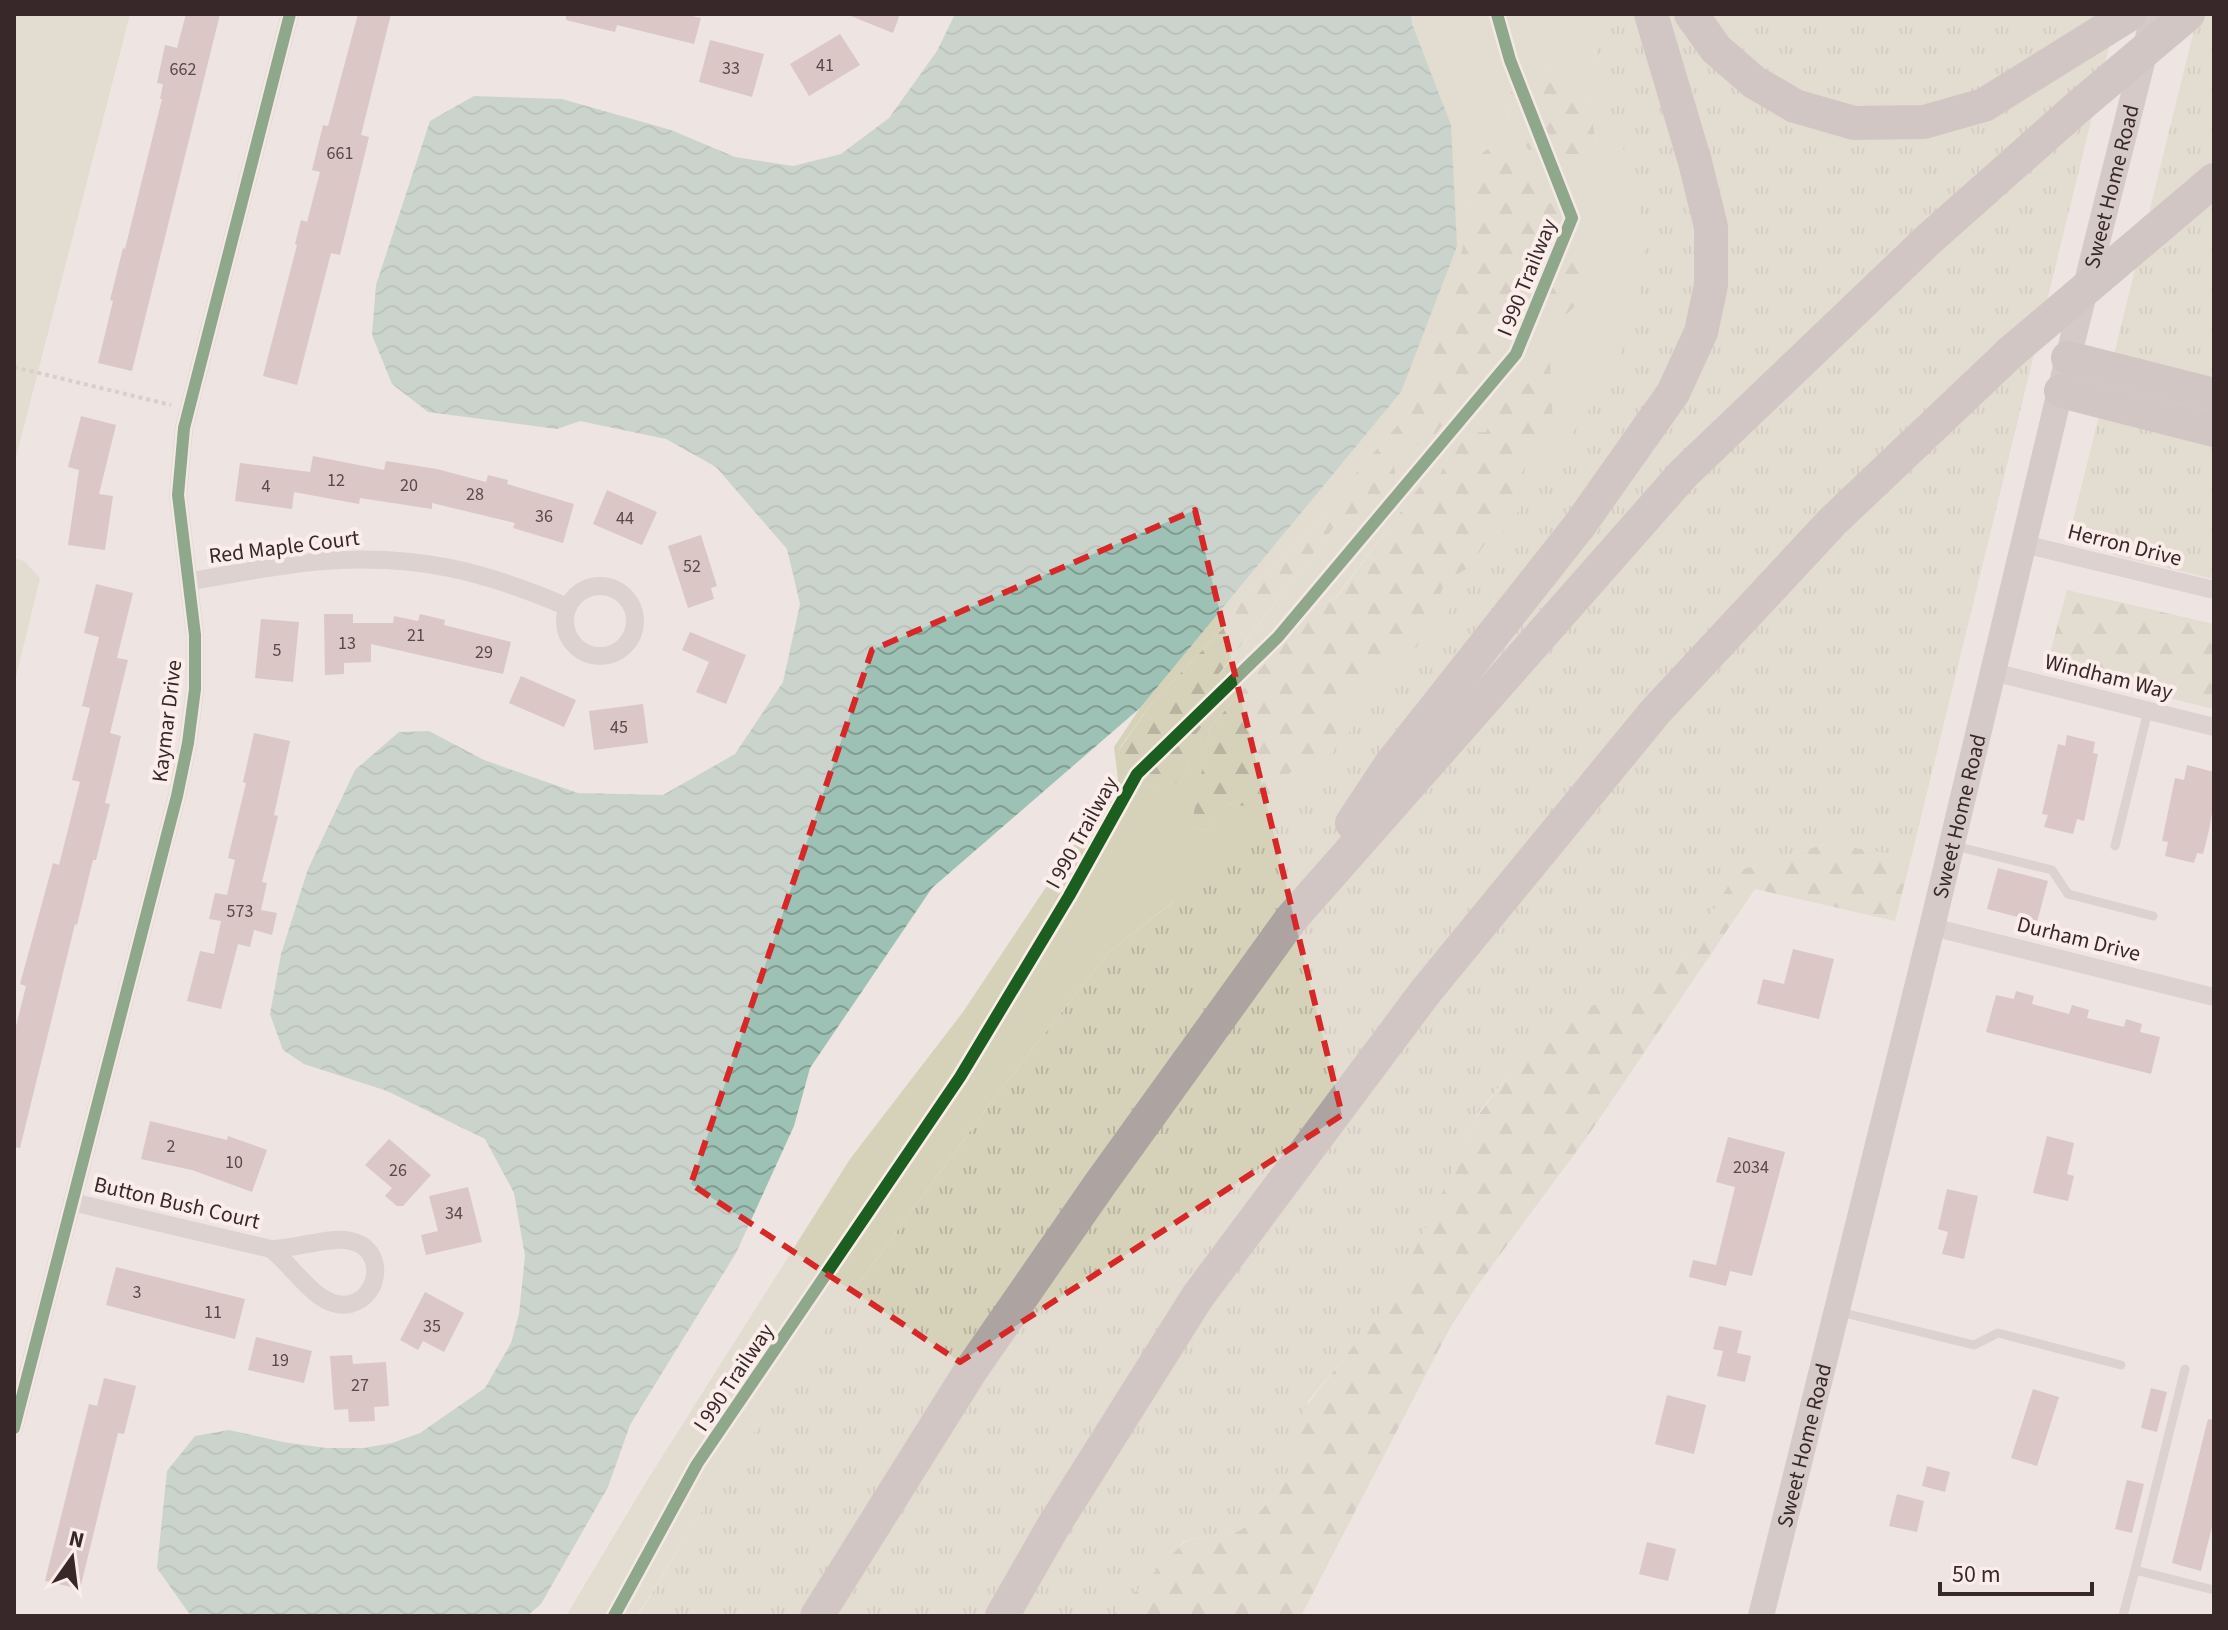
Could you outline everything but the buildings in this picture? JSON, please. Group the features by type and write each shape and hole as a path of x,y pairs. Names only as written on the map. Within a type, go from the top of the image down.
{"highway":[{"path":"817,1616 971,1370 1100,1184 1291,919 1391,764 1579,526 1673,393 1696,343 1711,285 1711,227 1651,14"},
{"path":"1691,14 1716,49 1754,82 1795,106 1854,123 1924,122 1984,105 2130,14"},
{"path":"1291,919 1684,473 1929,239 2188,14"},
{"path":"1002,1616 1062,1512 1198,1296 1426,991 1655,712 1833,521 2011,352 2214,180"},
{"path":"2155,230 2214,193"},
{"path":"2068,358 2214,395"},
{"path":"2061,391 2214,430"}],"main road":[{"name":"Sweet Home Road","path":"1761,1616 2154,14"}],"street":[{"name":"Kaymar Drive","path":"14,1428 188,743 195,676 195,635 191,581 182,540 178,495 180,461 189,409 290,14"},
{"name":"Herron Drive","path":"2024,544 2214,590"},
{"name":"Red Maple Court","path":"191,581 321,561 367,559 413,562 504,580 568,607"},
{"name":"Windham Way","path":"1993,672 2214,727"},
{"name":"Durham Drive","path":"1932,927 2214,997"},
{"name":"Button Bush Court","path":"72,1202 271,1249 350,1240 360,1244 374,1260 375,1281 362,1299 342,1305 331,1302 311,1290 271,1249"}],"lane":[{"path":"2115,846 2148,711"},
{"path":"1952,845 2052,870 2068,894 2153,916"},
{"path":"1837,1311 1974,1345 1998,1333 2121,1365"},
{"path":"2123,1616 2185,1369"},
{"path":"2135,1570 2214,1590"}],"path":[{"path":"14,367 189,409"}],"highlighted area":[{"path":"1195,510 1342,1115 960,1362 691,1184 872,650"}],"green space":[{"path":"14,14 130,14 14,465"},
{"path":"1411,14 1588,14 1605,101 1635,180 1644,257 1637,319 1592,405 1421,650 1261,832 1108,953 996,1096 801,1362 700,1513 637,1616 566,1616 648,1479 850,1159 963,1012 1118,779 1114,747 1140,708 1401,392","holes":["1545,68 1588,93 1597,147 1568,163 1537,146 1529,151 1510,121 1505,106 1512,90 1535,85","1498,141 1533,170 1546,203 1561,203 1566,224 1549,225 1538,275 1515,250 1513,263 1522,284 1505,342 1435,435 1393,457 1397,484 1377,506 1339,521 1219,675 1225,697 1186,747 1189,765 1179,783 1144,786 1124,775 1119,749 1151,704 1230,621 1238,601 1330,509 1343,481 1355,474 1415,405 1449,312 1468,221 1472,178 1482,153","1584,250 1591,260 1582,282 1571,293 1579,303 1561,319 1553,315 1547,289 1564,280 1564,254","1550,359 1553,428 1528,452 1522,487 1470,567 1446,581 1417,647 1368,678 1341,702 1341,731 1285,777 1272,809 1226,804 1208,830 1191,828 1210,728 1312,608 1336,597 1419,487 1437,482 1458,433 1486,432 1499,397 1519,393"]},
{"path":"1588,14 2117,14 1911,858 1828,843 1737,871 1685,957 1621,1002 1575,1008 1525,1055 1478,1113 1428,1225 1386,1308 1308,1401 1288,1477 1245,1530 1184,1541 1115,1616 638,1616 700,1513 801,1362 996,1096 1108,953 1174,901 1633,177 1605,101"},
{"path":"2198,14 2214,14 2214,579 2117,556 2070,533"},
{"path":"1545,68 1588,93 1597,148 1568,163 1537,146 1529,151 1510,121 1505,105 1512,90 1535,85"},
{"path":"1498,141 1533,170 1546,203 1561,203 1566,224 1549,225 1538,276 1515,251 1513,263 1522,283 1505,343 1435,435 1393,457 1397,484 1377,506 1339,521 1219,674 1225,697 1187,747 1189,765 1179,784 1144,786 1123,775 1119,750 1151,704 1230,621 1238,601 1330,509 1343,481 1355,474 1415,405 1468,221 1472,178 1482,153"},
{"path":"1584,250 1591,260 1582,282 1579,303 1561,319 1553,315 1547,289 1564,279 1564,253"},
{"path":"1551,357 1553,428 1528,452 1522,487 1470,567 1446,581 1417,647 1368,678 1341,731 1285,777 1272,810 1227,804 1208,830 1190,828 1210,728 1312,608 1337,597 1419,487 1437,481 1458,433 1486,432 1499,397 1519,393"},
{"path":"14,558 24,561 40,578 14,685"},
{"path":"2067,590 2214,624 2214,709 2046,668"},
{"path":"1828,843 1911,858 1895,921 1755,889 1587,1137 1474,1290 1450,1328 1301,1616 1116,1616 1115,1613 1186,1541 1239,1531 1250,1524 1285,1481 1306,1406 1390,1300 1476,1118 1522,1058 1575,1008 1622,1001 1685,957 1737,871"}],"water":[{"path":"955,14 1411,14 1412,24 1451,125 1457,246 1401,392 1140,708 932,888 810,1068 794,1126 736,1253 630,1425 608,1487 541,1604 527,1616 193,1616 157,1568 167,1471 195,1436 229,1430 326,1448 364,1448 392,1443 420,1433 485,1388 511,1343 519,1314 525,1256 514,1193 485,1139 387,1091 304,1064 283,1050 270,1014 281,954 308,869 355,770 399,732 429,731 484,760 578,793 663,795 735,754 783,682 800,604 787,549 716,467 666,439 580,421 557,429 428,412 392,384 372,335 376,285 430,121 474,96 562,99 671,130 735,157 793,166 841,154 889,118 937,51"}],"cycle path":[{"path":"14,1428 188,743 195,689 195,635 178,495 184,428 290,14"},
{"name":"I 990 Trailway","path":"614,1616 697,1464 960,1077 1069,896 1137,774 1278,637 1516,354 1572,218 1510,60 1497,14"}]}
